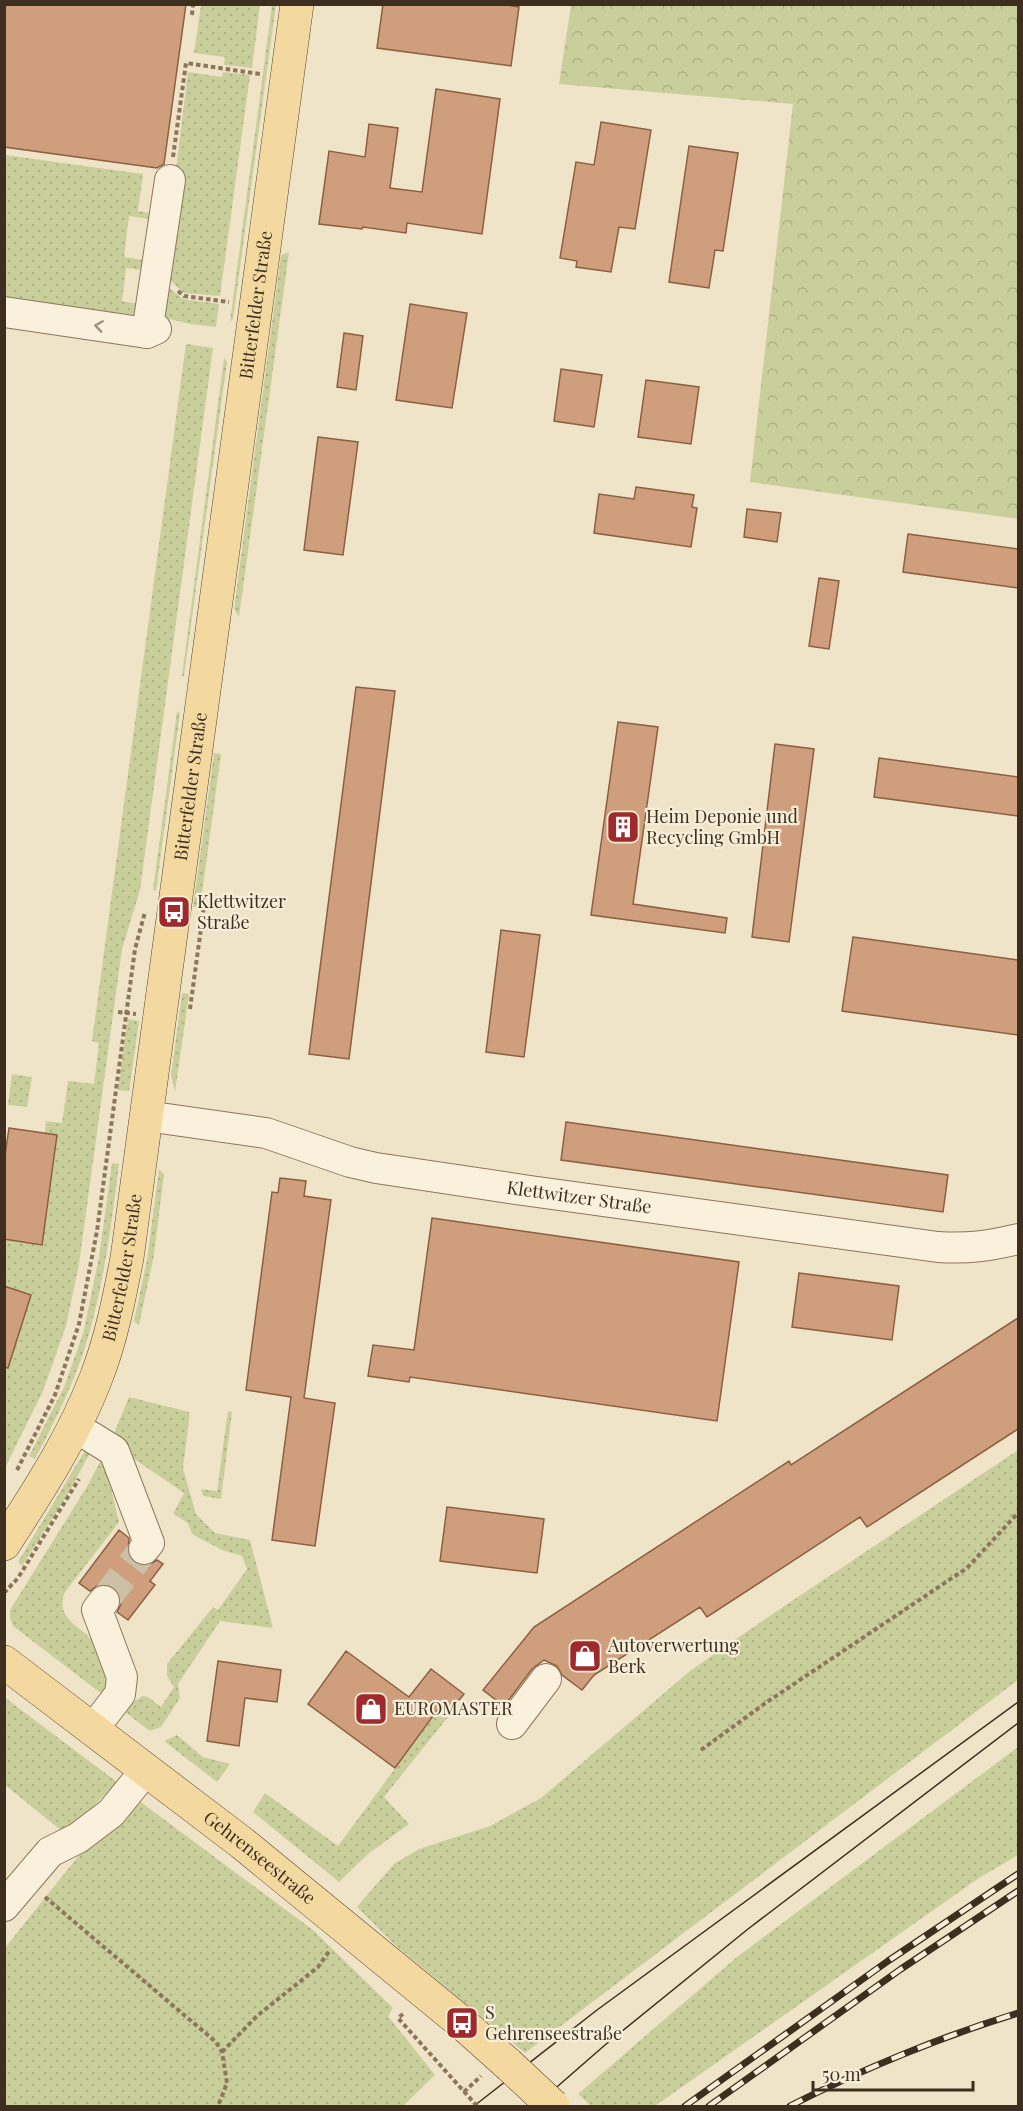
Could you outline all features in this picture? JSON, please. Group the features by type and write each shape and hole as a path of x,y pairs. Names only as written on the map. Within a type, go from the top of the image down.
{"main road":[{"name":"Bitterfelder Straße","path":"4,1544 75,1428 97,1376 116,1314 127,1258 297,4"},
{"name":"Gehrenseestraße","path":"4,1662 242,1843 462,2023 494,2070 553,2106"}],"street":[{"path":"4,312 151,331 170,180"},
{"name":"Klettwitzer Straße","path":"146,1116 266,1133 350,1162 376,1168 530,1191 938,1247 966,1249 1018,1239"},
{"path":"75,1428 114,1451 149,1543 144,1549"},
{"path":"93,1729 120,1694 122,1677 97,1610 104,1601"},
{"path":"512,1724 546,1679"},
{"path":"4,1905 50,1852 78,1838 111,1813 146,1770"}],"path":[{"path":"192,15 193,4"},
{"path":"170,180 186,63 260,74"},
{"path":"193,297 229,302"},
{"path":"15,1475 55,1395 76,1338 92,1264 135,949 146,910"},
{"path":"118,1012 140,1014"},
{"path":"701,1750 767,1702 967,1568 1018,1514"},
{"path":"26,1881 216,2042 222,2052 227,2083 218,2106"},
{"path":"222,2052 257,2016 318,1966 336,1942"},
{"path":"403,2014 398,2018 477,2106"},
{"path":"464,2092 494,2070"}],"green space":[{"path":"201,5 260,5 252,68 224,65 225,57 194,53"},
{"path":"272,5 276,5 233,319 230,322"},
{"path":"571,5 1018,5 1018,519 750,482 793,104 559,84"},
{"path":"188,72 222,77 223,72 250,75 220,296 184,293 163,274"},
{"path":"5,155 143,174 138,211 150,213 149,219 129,216 124,257 143,260 141,270 126,268 122,301 137,304 136,315 5,299"},
{"path":"289,252 239,617 234,609 281,255"},
{"path":"162,282 183,299 219,304 216,327 190,324 158,316"},
{"path":"186,344 213,348 140,890 122,949 79,1264 66,1326 43,1391 5,1468 5,1356 11,1358 31,1295 5,1286 5,1239 42,1244 57,1135 45,1133 46,1121 62,1123 68,1081 94,1084 99,1043 92,1041"},
{"path":"224,358 227,362 184,676 182,676"},
{"path":"177,712 180,713 156,891 153,890"},
{"path":"214,753 221,754 200,908 193,907"},
{"path":"182,993 189,994 175,1092 171,1075"},
{"path":"128,1019 139,1021 129,1091 118,1090"},
{"path":"12,1074 32,1077 27,1107 8,1105"},
{"path":"112,1163 119,1164 116,1188 106,1260 90,1331 73,1381 35,1459 29,1456 64,1387 83,1334 99,1257"},
{"path":"159,1169 164,1174 154,1255 139,1325 134,1321 147,1260"},
{"path":"129,1397 189,1412 183,1468 196,1514 215,1533 250,1540 273,1628 220,1621 178,1684 180,1698 161,1727 150,1731 121,1709 143,1696 161,1707 174,1687 167,1676 167,1664 213,1607 218,1610 247,1569 242,1556 222,1550 192,1534 188,1523 173,1514 184,1493 124,1452 112,1438"},
{"path":"228,1411 232,1412 221,1499 203,1496 201,1489 217,1491"},
{"path":"1018,1450 1018,1680 525,2053 394,1944 357,1907 394,1864 419,1849 490,1826 541,1798 690,1671"},
{"path":"84,1452 90,1453 69,1492 22,1566 18,1562"},
{"path":"103,1456 119,1522 65,1592 62,1601 66,1616 90,1638 98,1649 105,1676 108,1695 106,1697 13,1626 10,1618 10,1610 88,1485"},
{"path":"4,1697 117,1782 83,1817 63,1832 5,1785"},
{"path":"439,1709 448,1717 384,1797 409,1824 368,1854 339,1882 253,1812 265,1793 338,1846"},
{"path":"177,1735 203,1757 230,1764 217,1782 164,1741"},
{"path":"1018,1747 1018,1855 979,1878 655,2106 591,2106 578,2094 737,1957"},
{"path":"138,1800 313,1930 393,2008 388,2016 435,2075 403,2106 5,2106 4,1949 84,1849"}],"building":[{"path":"4,4 186,4 164,164 157,168 4,147"},
{"path":"383,4 500,4 519,7 511,66 377,48"},
{"path":"436,89 500,99 482,234 407,223 406,233 319,224 329,151 365,157 369,124 398,128 390,188 422,192"},
{"path":"601,122 651,130 635,229 619,227 611,272 576,267 577,261 560,258 576,162 594,165"},
{"path":"689,146 738,153 723,251 715,250 709,288 669,282"},
{"path":"410,304 467,313 452,408 396,400"},
{"path":"344,333 363,336 356,390 337,387"},
{"path":"561,369 602,375 594,427 554,421"},
{"path":"646,380 699,387 691,444 638,437"},
{"path":"318,437 358,442 343,555 304,550"},
{"path":"636,487 694,495 692,507 697,508 691,547 594,533 599,494 634,499"},
{"path":"747,509 781,513 777,542 744,537"},
{"path":"908,534 1018,549 1018,588 903,572"},
{"path":"819,578 839,581 829,649 809,646"},
{"path":"356,687 395,691 349,1059 309,1054"},
{"path":"618,722 658,727 633,904 727,918 725,933 591,915"},
{"path":"775,744 814,749 789,942 752,937"},
{"path":"879,758 1018,777 1018,816 874,797"},
{"path":"501,930 540,935 524,1057 486,1052"},
{"path":"853,937 1018,960 1018,1035 842,1011"},
{"path":"566,1122 948,1175 943,1212 561,1160"},
{"path":"9,1128 57,1135 42,1245 4,1239 4,1162"},
{"path":"280,1178 306,1181 304,1196 331,1200 304,1398 335,1403 315,1546 272,1540 291,1397 246,1390 272,1192 278,1193"},
{"path":"432,1218 739,1262 717,1421 410,1377 409,1382 368,1376 373,1345 414,1350"},
{"path":"799,1273 899,1286 892,1340 792,1327"},
{"path":"4,1286 31,1295 8,1368 4,1367"},
{"path":"1018,1318 1018,1429 867,1527 860,1517 707,1617 700,1607 594,1675 582,1690 562,1675 557,1666 544,1660 532,1669 504,1706 483,1690 534,1627 789,1461 791,1465"},
{"path":"447,1507 544,1519 537,1573 440,1561"},
{"path":"119,1530 129,1538 128,1554 133,1563 141,1566 149,1565 157,1560 163,1564 150,1581 155,1585 128,1620 117,1612 121,1604 120,1595 114,1587 106,1584 98,1585 90,1591 79,1583"},
{"name":"EUROMASTER","path":"346,1651 409,1697 431,1669 464,1694 449,1712 441,1705 395,1768 308,1704"},
{"path":"218,1661 281,1670 277,1702 245,1698 239,1746 207,1741"}],"tunnel":[{"path":"104,1601 144,1549"}],"tram line":[{"path":"474,2106 597,2010 1018,1702"},
{"path":"535,2106 605,2045 748,1929 1018,1723"}],"railway":[{"path":"685,2106 888,1961 1018,1874"},
{"path":"709,2106 901,1969 1018,1891"},
{"path":"790,2106 902,2055 1018,2013"}],"place":[{"name":"Heim Deponie und Recycling GmbH","path":"623,827"},
{"name":"Klettwitzer Straße","path":"174,912"},
{"name":"Autoverwertung Berk","path":"585,1656"},
{"name":"EUROMASTER","path":"371,1709"},
{"name":"S Gehrenseestraße","path":"462,2023"}]}
